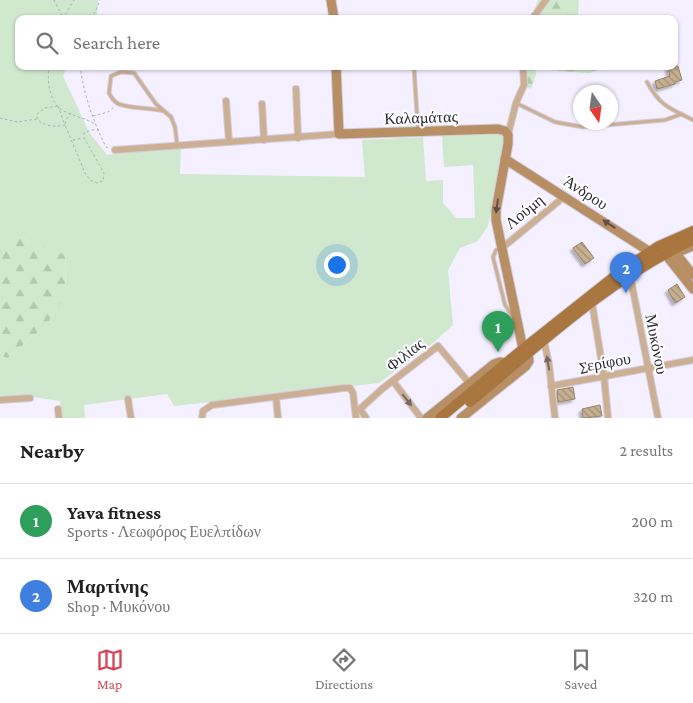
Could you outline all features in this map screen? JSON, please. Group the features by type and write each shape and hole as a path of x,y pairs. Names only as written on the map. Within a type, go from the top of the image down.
{"main road":[{"path":"450,418 589,296 693,230"},
{"path":"440,418 506,363 544,341 663,249 693,240"}],"street":[{"path":"535,15 546,0"},
{"path":"332,2 334,15"},
{"path":"336,70 338,134"},
{"path":"461,418 526,366 529,361 517,322 495,215 506,159 508,136 516,103 524,85 523,70"},
{"path":"296,89 298,138"},
{"path":"226,101 228,142"},
{"path":"262,104 264,140"},
{"name":"Καλαμάτας","path":"115,150 177,144 298,138 338,134 498,129 506,131 508,136"},
{"name":"Άνδρου","path":"506,159 565,196 663,249"},
{"name":"Λούμη","path":"502,248 565,196"},
{"path":"663,249 683,250 693,246"},
{"path":"663,249 693,275"},
{"path":"663,249 693,289"},
{"name":"Μυκόνου","path":"628,276 632,285 658,418"},
{"path":"592,303 604,376 608,418"},
{"path":"544,341 555,418"},
{"name":"Φιλίας","path":"357,413 382,389 438,346 470,384"},
{"name":"Σερίφου","path":"551,386 693,360"},
{"path":"428,418 494,364 506,363"},
{"path":"393,382 421,418"},
{"path":"202,418 204,408 212,405 350,388 353,392 357,413 366,418"},
{"path":"0,400 30,398"},
{"path":"276,398 278,418"},
{"path":"128,399 131,418"},
{"path":"58,409 59,418"}],"lane":[{"path":"414,70 418,132"},
{"path":"163,111 118,104 109,93 110,78 115,73 134,73 163,111 171,116 174,122 177,144"},
{"path":"647,82 656,98 663,105 693,120"},
{"path":"516,103 555,122 583,127 665,120 682,114"}],"path":[{"path":"54,0 62,15"},
{"path":"64,15 74,0"},
{"path":"94,15 100,0"},
{"path":"49,70 48,80 54,102 58,106 79,115 95,125 106,147 115,150"},
{"path":"81,70 84,93 95,125"},
{"path":"92,116 108,112 118,104"},
{"path":"37,119 37,114 45,108 58,106"},
{"path":"58,106 90,180 97,183 101,182 105,177 104,173 84,138 84,133 91,130 99,130"},
{"path":"66,125 66,120 72,113"},
{"path":"0,118 18,122 37,119 47,125 58,127 66,125"},
{"path":"72,140 84,138"}],"green space":[{"path":"0,0 98,0 97,15 15,15 15,70 66,70 63,76 89,132 107,155 181,144 180,174 365,177 362,140 423,137 426,181 443,180 443,203 456,218 475,218 473,165 444,167 442,136 499,133 505,140 488,226 478,241 460,248 448,270 453,325 433,343 379,383 174,406 167,394 84,405 85,418 62,418 60,401 25,396 0,396 0,356 8,358 46,325 66,295 65,255 35,242 0,233"},
{"path":"538,0 579,0 578,15 531,15"},
{"path":"523,70 536,70 531,89 525,87"},
{"path":"557,70 597,70 590,73"},
{"path":"0,233 35,242 65,255 66,295 46,325 8,358 0,356"}],"building":[{"path":"678,66 682,80 657,89 655,81 670,76 669,70 678,70"},
{"path":"582,242 594,258 585,264 573,248"},
{"path":"677,284 685,297 675,303 668,290"},
{"path":"573,387 575,399 558,402 557,390"},
{"path":"600,405 602,416 583,418 582,409"}],"place":[{"name":"Μαρτίνης","path":"626,293"},
{"name":"Yava fitness","path":"498,352"}]}
